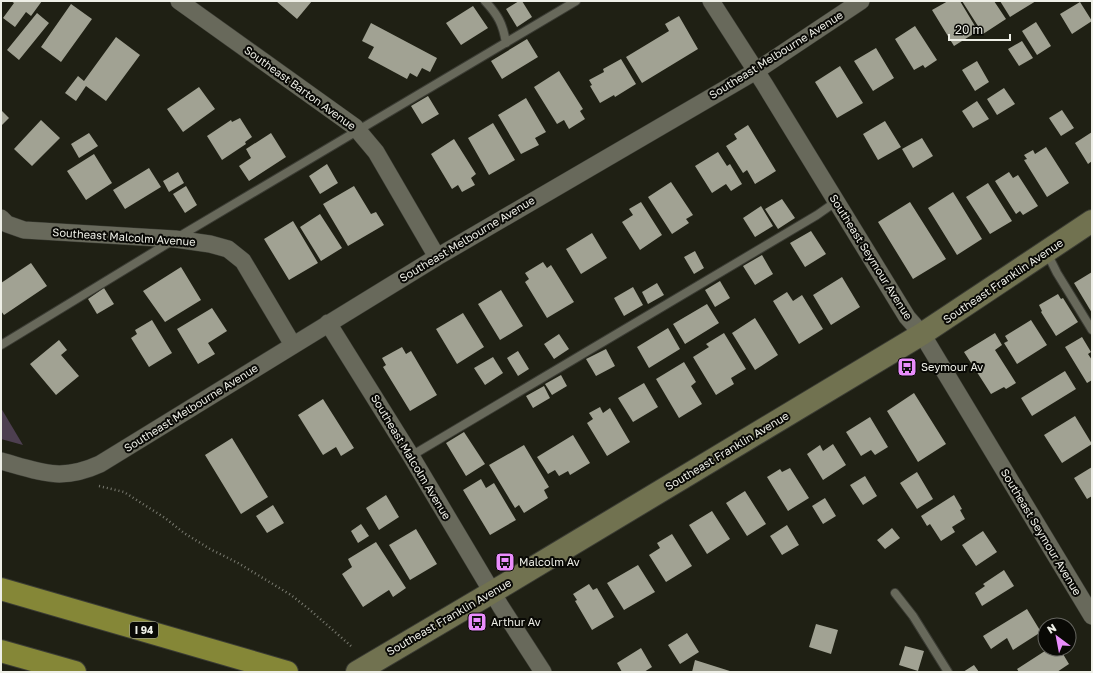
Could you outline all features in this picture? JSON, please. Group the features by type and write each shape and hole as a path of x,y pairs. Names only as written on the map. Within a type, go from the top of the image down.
{"highway":[{"name":"I 94","path":"1,589 287,672"},
{"path":"1,651 75,672"}],"street":[{"name":"Southeast Barton Avenue","path":"178,1 328,107 358,130 376,152 436,257"},
{"name":"Southeast Seymour Avenue","path":"711,1 908,317 922,334 1092,616"},
{"name":"Southeast Melbourne Avenue","path":"1,461 44,473 72,474 100,464 294,345 328,322 436,257 756,71 861,1"},
{"name":"Southeast Malcolm Avenue","path":"1,218 7,224 24,230 175,239 210,244 228,249 243,261 294,345"},
{"name":"Southeast Franklin Avenue","path":"361,669 922,334 1092,221"},
{"name":"Southeast Malcolm Avenue","path":"328,322 542,672"}],"lane":[{"path":"485,1 497,14 504,29 506,43"},
{"path":"1,345 175,239 576,1"},
{"path":"411,456 817,215 837,201"},
{"path":"1046,252 1092,330"},
{"path":"895,593 913,616 948,672"}],"path":[{"path":"93,484 124,492 210,549 238,563 267,582 291,595 351,646"}],"shaded area":[{"path":"1,408 23,445 1,439"}],"building":[{"path":"11,1 42,1 31,16 26,12 15,27 3,18 14,3"},
{"path":"276,1 312,1 297,19"},
{"path":"519,1 522,1 532,17 517,27 506,9"},
{"path":"948,1 960,1 978,31 954,46 932,10"},
{"path":"962,1 994,1 1006,19 983,34"},
{"path":"1000,1 1036,1 1010,17"},
{"path":"1080,2 1092,21 1072,34 1060,14"},
{"path":"71,4 92,19 61,62 41,47"},
{"path":"473,6 488,28 461,45 446,23"},
{"path":"37,13 49,23 19,60 7,50"},
{"path":"679,16 698,49 642,83 626,57 669,31 665,24"},
{"path":"1036,22 1051,46 1037,55 1022,31"},
{"path":"371,23 437,58 430,72 422,68 417,77 410,73 407,79 368,58 374,47 362,41"},
{"path":"915,26 937,60 925,68 923,65 914,70 895,39"},
{"path":"116,37 140,55 106,101 86,86 76,101 65,93 78,76 84,81"},
{"path":"527,39 538,57 502,79 491,61"},
{"path":"1022,41 1033,58 1019,66 1008,49"},
{"path":"876,48 894,78 873,91 854,61"},
{"path":"621,59 636,84 615,97 614,95 600,103 590,86 592,85 589,80 604,72 603,69"},
{"path":"977,61 989,82 975,91 962,70"},
{"path":"840,66 863,103 837,118 815,82"},
{"path":"559,71 583,109 580,111 585,119 569,129 564,120 557,124 534,87"},
{"path":"199,87 215,109 183,132 167,109"},
{"path":"1004,88 1015,104 997,115 987,99"},
{"path":"428,96 439,114 422,124 411,106"},
{"path":"526,98 546,132 535,138 539,145 521,154 498,115"},
{"path":"977,101 989,119 973,128 962,111"},
{"path":"1,110 9,118 1,126"},
{"path":"1062,110 1074,128 1061,136 1049,118"},
{"path":"240,118 252,137 245,142 246,144 222,160 207,136 231,120 232,122"},
{"path":"41,120 60,138 32,166 14,149"},
{"path":"885,121 901,147 878,160 863,134"},
{"path":"493,123 515,160 489,175 468,138"},
{"path":"748,125 776,171 755,184 747,170 743,173 726,146 737,139 734,134"},
{"path":"1092,132 1092,161 1088,164 1075,143"},
{"path":"89,133 98,146 79,158 71,144"},
{"path":"271,133 286,157 249,181 239,166 251,158 246,149"},
{"path":"922,138 933,156 913,168 902,149"},
{"path":"454,139 476,174 471,178 475,185 462,192 458,185 452,189 431,154"},
{"path":"1046,147 1069,183 1047,197 1024,160 1027,159 1024,155 1033,150 1035,154"},
{"path":"718,152 727,166 730,164 742,184 731,191 726,184 712,193 695,166"},
{"path":"94,154 112,183 86,200 67,171"},
{"path":"327,164 338,183 320,194 309,176"},
{"path":"149,168 161,187 125,209 113,190"},
{"path":"178,172 184,183 169,192 163,181"},
{"path":"1009,172 1013,178 1018,175 1038,206 1023,215 1020,211 1016,214 995,181"},
{"path":"671,182 693,215 686,219 689,223 672,234 648,197"},
{"path":"988,183 1012,221 990,234 966,197"},
{"path":"186,186 197,205 185,213 173,194"},
{"path":"354,186 371,214 376,212 384,225 348,246 323,204"},
{"path":"953,192 982,239 957,255 928,208"},
{"path":"782,199 795,218 778,229 765,209"},
{"path":"641,202 662,235 640,250 622,222 633,215 629,209"},
{"path":"910,202 946,259 913,279 878,222"},
{"path":"761,206 773,226 755,237 743,218"},
{"path":"320,214 342,248 321,261 300,227"},
{"path":"293,221 318,263 289,280 264,239"},
{"path":"811,231 826,254 805,267 790,243"},
{"path":"592,233 607,258 581,274 566,249"},
{"path":"695,251 704,268 694,274 684,257"},
{"path":"762,255 773,274 755,285 743,266"},
{"path":"543,262 547,268 551,265 574,302 547,318 525,282 529,279 525,273"},
{"path":"31,263 47,286 4,315 1,311 1,283"},
{"path":"181,267 201,300 165,322 143,291"},
{"path":"1092,272 1092,313 1074,283"},
{"path":"842,277 860,307 831,325 813,295"},
{"path":"720,281 730,298 715,307 705,290"},
{"path":"657,283 664,295 648,304 642,292"},
{"path":"633,287 643,305 624,316 614,298"},
{"path":"104,288 114,304 97,314 88,299"},
{"path":"501,290 523,326 500,340 478,304"},
{"path":"787,292 793,301 802,295 823,329 799,344 773,301"},
{"path":"1058,294 1061,299 1063,298 1078,322 1056,336 1041,312 1042,311 1039,305"},
{"path":"707,304 719,323 685,344 673,324"},
{"path":"212,308 227,331 208,343 215,354 198,364 177,329"},
{"path":"463,313 484,347 457,364 436,329"},
{"path":"755,318 778,355 755,370 732,333"},
{"path":"152,320 172,353 149,367 131,338 137,334 135,330"},
{"path":"1031,320 1047,345 1017,364 1004,343 1008,341 1005,336"},
{"path":"668,328 680,349 649,368 637,347"},
{"path":"724,333 746,369 731,378 734,384 716,395 693,357 709,347 706,344"},
{"path":"995,333 1002,345 995,350 1016,383 1006,389 1004,387 991,394 964,352"},
{"path":"559,334 569,349 554,359 544,344"},
{"path":"1082,337 1091,352 1088,354 1092,360 1092,380 1087,383 1065,347"},
{"path":"59,340 67,350 61,355 79,376 56,395 30,364"},
{"path":"402,347 406,354 411,351 437,395 410,411 383,367 386,365 382,358"},
{"path":"606,349 615,366 596,376 586,359"},
{"path":"518,351 529,369 518,376 507,358"},
{"path":"493,357 503,373 485,385 474,368"},
{"path":"684,362 696,382 691,386 702,404 679,418 656,379"},
{"path":"1065,371 1076,389 1032,416 1021,398"},
{"path":"561,375 567,386 552,395 545,384"},
{"path":"644,383 658,407 633,422 618,398"},
{"path":"544,386 550,398 533,408 526,396"},
{"path":"914,393 946,444 918,462 887,411"},
{"path":"323,399 354,448 341,456 336,447 323,455 298,415"},
{"path":"600,407 603,413 610,408 630,442 607,456 587,423 593,419 589,413"},
{"path":"1075,416 1092,444 1062,463 1044,435"},
{"path":"870,417 888,447 875,455 871,450 861,456 846,432"},
{"path":"464,432 485,464 466,476 446,443"},
{"path":"573,435 590,463 570,475 568,471 559,476 555,470 548,474 537,457"},
{"path":"232,438 268,497 241,514 205,455"},
{"path":"833,444 846,465 823,480 807,454 820,445 823,451"},
{"path":"524,445 549,487 544,490 548,498 524,513 519,505 515,508 489,465"},
{"path":"1092,467 1092,496 1087,499 1074,478"},
{"path":"790,468 809,498 788,511 767,477 780,469 782,472"},
{"path":"917,472 933,499 917,509 900,483"},
{"path":"865,476 877,496 863,505 850,485"},
{"path":"481,479 486,488 494,483 516,520 490,535 463,490"},
{"path":"745,491 766,524 747,536 726,503"},
{"path":"386,495 399,517 379,530 366,508"},
{"path":"954,495 962,509 960,510 965,519 952,527 955,532 941,541 930,524 927,526 921,516"},
{"path":"825,498 836,516 823,524 812,506"},
{"path":"273,505 284,523 267,533 256,516"},
{"path":"712,511 730,539 707,554 689,525"},
{"path":"361,524 369,536 358,543 351,531"},
{"path":"787,525 799,545 782,555 770,536"},
{"path":"892,528 900,538 885,549 877,540"},
{"path":"416,529 437,564 410,580 389,545"},
{"path":"983,531 997,552 976,566 962,545"},
{"path":"672,534 692,566 666,582 649,555 660,548 657,543"},
{"path":"376,542 406,588 393,597 389,590 363,607 342,574 352,567 348,559"},
{"path":"638,565 655,592 624,610 607,583"},
{"path":"1004,570 1014,586 982,606 975,593 985,586 983,584"},
{"path":"589,584 593,590 597,588 614,617 592,630 575,601 577,600 573,594"},
{"path":"1027,609 1037,625 1037,635 1013,650 1007,638 991,649 983,636"},
{"path":"816,624 838,630 831,654 809,647"},
{"path":"687,633 699,652 680,664 668,645"},
{"path":"905,646 924,651 918,671 899,665"},
{"path":"641,648 652,667 644,672 622,672 617,663"},
{"path":"1037,656 1065,657 1069,664 1057,672 1019,672 1017,669"},
{"path":"695,660 733,672 692,672"},
{"path":"974,665 979,672 963,672"}],"place":[{"name":"Seymour Av","path":"907,367"},
{"name":"Malcolm Av","path":"505,562"},
{"name":"Arthur Av","path":"477,622"}]}
